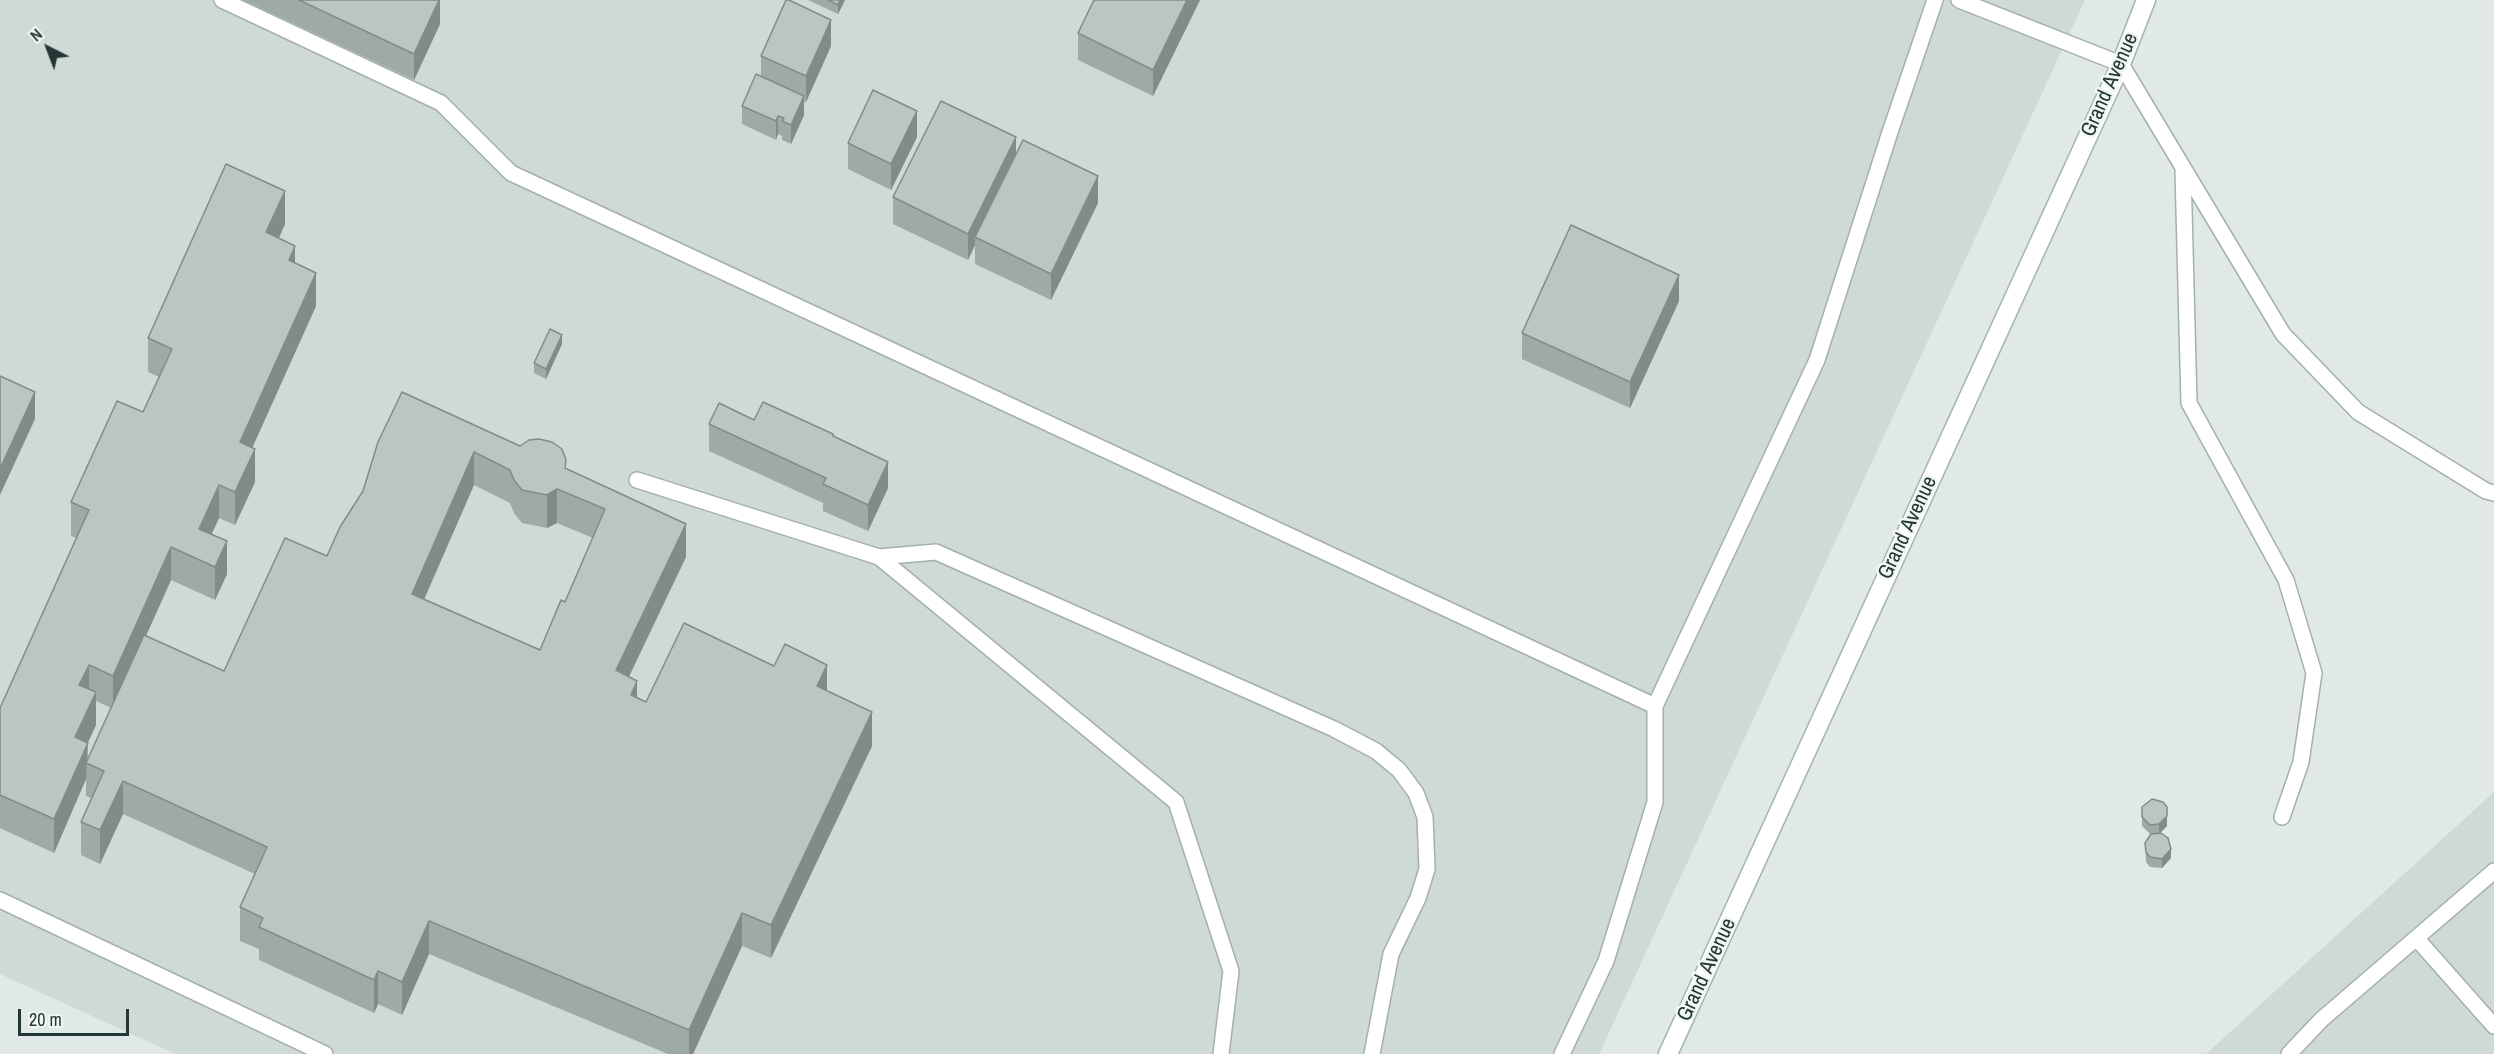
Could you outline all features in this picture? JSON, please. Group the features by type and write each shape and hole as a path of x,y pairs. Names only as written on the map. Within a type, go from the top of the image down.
{"main road":[{"name":"Grand Avenue","path":"1668,1054 2121,64 2146,0"}],"lane":[{"path":"222,0 441,103 511,173 1655,706"},
{"path":"1562,1054 1606,961 1655,802 1655,706 1817,360 1935,0"},
{"path":"1959,0 2121,64 2283,334 2358,412 2486,491 2494,493"},
{"path":"2183,168 2189,404 2286,580 2314,673 2301,762 2282,817"},
{"path":"637,480 879,557 1176,802 1231,971 1221,1054"},
{"path":"879,557 936,552 1334,729 1376,751 1399,770 1416,793 1425,817 1427,869 1418,898 1391,954 1372,1054"},
{"path":"2289,1054 2321,1020 2494,871"},
{"path":"0,900 325,1054"},
{"path":"2417,939 2494,1026"}],"shaded area":[{"path":"0,0 2085,0 1599,1054 175,1054 0,974"},
{"path":"2494,792 2494,1054 2206,1054"}],"building":[{"path":"299,0 439,0 414,54"},
{"path":"786,0 831,20 806,76 761,56"},
{"path":"828,0 840,0 838,5"},
{"path":"1094,0 1187,0 1153,70 1078,33"},
{"path":"756,74 804,96 791,125 782,121 784,118 778,116 776,121 742,106"},
{"path":"873,90 917,111 891,164 848,143"},
{"path":"941,101 1016,137 968,234 893,197"},
{"path":"1023,140 1098,176 1051,274 975,237"},
{"path":"226,164 285,191 266,232 295,246 289,260 316,273 240,442 255,449 235,492 219,485 199,529 227,541 215,567 171,547 113,676 89,665 79,685 96,692 75,737 88,743 54,819 0,795 0,708 89,510 71,502 117,401 143,412 172,349 148,338"},
{"path":"1571,225 1679,275 1630,382 1522,333"},
{"path":"550,329 562,335 546,369 534,363"},
{"path":"0,376 35,392 0,469"},
{"path":"402,392 520,446 529,440 539,439 552,442 562,449 566,460 565,468 686,524 616,670 637,681 631,695 646,702 684,623 774,666 785,644 827,665 817,686 872,712 771,925 742,913 689,1030 429,921 402,982 378,971 374,980 259,927 263,918 240,907 267,847 123,781 100,830 81,822 104,771 86,763 144,635 224,671 285,538 327,556 340,527 363,491 378,442","holes":["474,452 510,470 522,490 547,495 557,489 605,509 565,602 561,600 540,650 412,594"]},
{"path":"763,402 888,462 868,505 823,484 826,478 709,424 719,403 754,420"},
{"path":"2152,799 2163,802 2167,807 2167,816 2159,824 2150,825 2142,817 2142,807"},
{"path":"2161,833 2168,838 2171,849 2162,859 2150,857 2146,852 2145,843 2151,834"}]}
